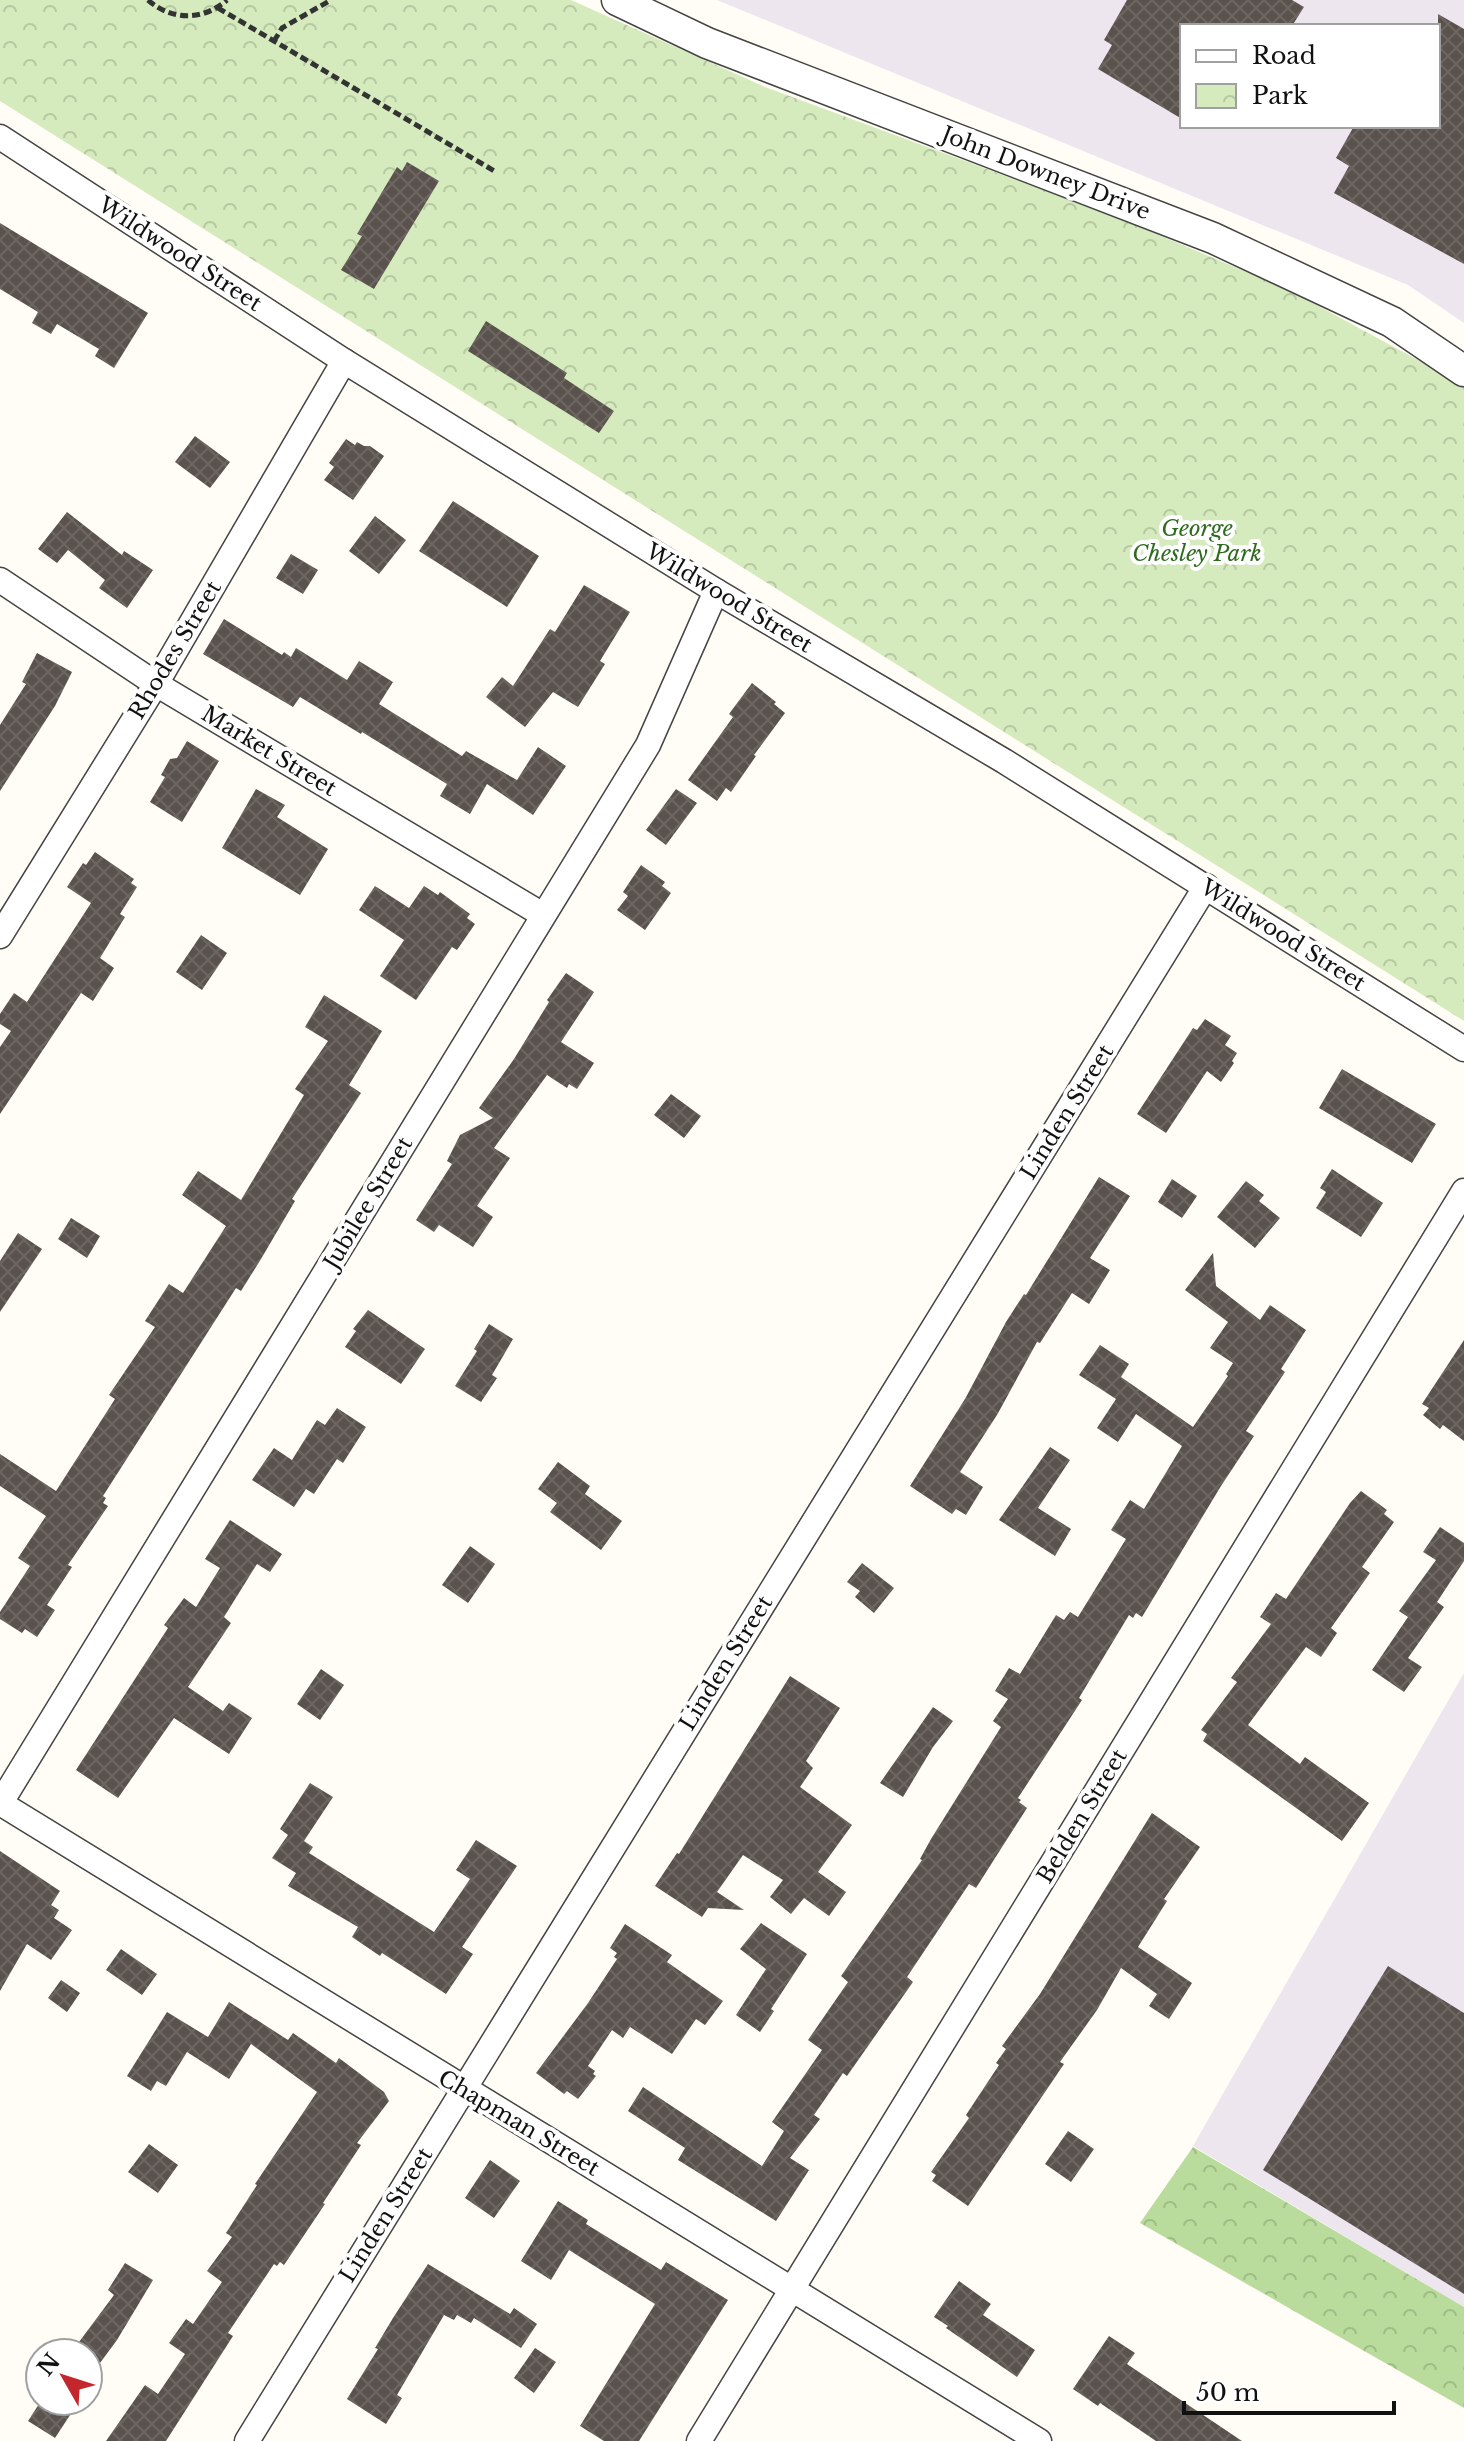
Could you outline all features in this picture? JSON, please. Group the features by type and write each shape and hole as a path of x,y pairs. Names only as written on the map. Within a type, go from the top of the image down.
{"street":[{"name":"John Downey Drive","path":"617,0 707,43 1213,238 1392,322 1464,371"},
{"name":"Wildwood Street","path":"0,137 344,361 716,591 1004,761 1464,1049"},
{"name":"Rhodes Street","path":"0,936 156,684 344,361"},
{"name":"Market Street","path":"0,580 156,684 543,915"},
{"name":"Jubilee Street","path":"0,1803 648,745 716,591"},
{"name":"Linden Street","path":"247,2441 1206,886"},
{"name":"Belden Street","path":"699,2441 1464,1191"},
{"name":"Chapman Street","path":"0,1803 1039,2441"}],"path":[{"path":"148,0 172,15 187,17 203,15 227,0"},
{"path":"274,41 282,28 331,0"},
{"path":"218,8 496,172"}],"shaded area":[{"path":"717,0 1464,0 1464,323 1408,285"},
{"path":"1464,1673 1464,2307 1193,2146"}],"green space":[{"name":"George Chesley Park","path":"0,0 571,0 765,87 1109,214 1287,289 1464,385 1464,1021 0,101"},
{"path":"1193,2147 1464,2307 1464,2408 1140,2223"}],"building":[{"path":"1127,0 1292,0 1304,7 1293,24 1180,24 1180,118 1098,69 1112,45 1104,40"},
{"path":"1438,14 1464,29 1464,264 1334,193 1349,166 1336,158 1353,128 1440,128"},
{"path":"407,162 439,181 374,289 341,270 362,236 357,234 397,167 402,171"},
{"path":"0,223 148,313 114,368 95,356 99,349 57,324 51,334 32,323 38,312 0,289"},
{"path":"486,321 567,373 564,378 614,411 599,433 468,351"},
{"path":"195,436 230,462 210,488 175,462"},
{"path":"346,439 355,445 357,442 370,446 384,456 353,500 324,480 334,467 329,463"},
{"path":"453,501 539,556 507,607 419,551"},
{"path":"67,512 122,555 124,551 153,570 127,608 99,588 105,580 68,550 57,563 38,549"},
{"path":"375,516 406,540 379,574 349,551"},
{"path":"291,554 318,570 303,594 276,578"},
{"path":"584,585 630,612 600,661 605,664 578,707 553,692 525,727 486,697 502,677 513,686 550,629 555,632"},
{"path":"224,619 282,655 284,652 291,657 296,648 347,680 359,661 393,682 379,704 462,756 466,751 517,780 538,747 566,766 533,815 487,784 470,814 440,796 447,784 362,732 300,697 293,707 203,654"},
{"path":"37,653 72,672 55,706 0,791 0,725 26,684 22,682"},
{"path":"752,683 785,713 731,792 726,788 717,801 688,780 733,717 729,714"},
{"path":"187,741 219,761 182,822 150,802 165,777 161,775 170,759 177,758"},
{"path":"256,789 285,805 277,817 328,849 300,895 222,848"},
{"path":"676,789 697,803 666,845 646,830"},
{"path":"95,852 134,879 131,883 137,887 120,914 125,917 100,958 114,968 93,1001 81,993 0,1114 0,1047 11,1031 0,1024 0,1014 14,993 27,1002 91,903 67,887 83,863 86,865"},
{"path":"641,865 665,882 662,886 671,893 645,930 617,910 628,896 623,892"},
{"path":"375,886 409,908 424,886 438,895 440,892 470,914 467,918 475,924 457,950 452,947 416,1000 380,976 404,940 359,910"},
{"path":"201,935 227,953 202,990 176,972"},
{"path":"566,973 594,992 561,1042 594,1063 577,1089 569,1084 567,1088 547,1075 494,1148 510,1158 477,1206 493,1217 473,1247 439,1225 434,1232 416,1220 452,1164 447,1161 460,1135 493,1118 479,1108 514,1059"},
{"path":"324,995 382,1031 349,1085 361,1093 292,1199 295,1201 241,1291 236,1288 103,1496 106,1498 103,1503 108,1506 68,1565 72,1567 47,1605 55,1610 37,1637 25,1629 22,1633 0,1619 0,1612 30,1566 18,1558 46,1516 0,1486 0,1454 56,1491 115,1399 109,1395 155,1327 145,1321 169,1284 183,1293 226,1226 182,1195 198,1171 241,1200 304,1095 295,1089 328,1041 305,1027"},
{"path":"1205,1019 1231,1036 1225,1045 1237,1053 1232,1061 1234,1063 1221,1082 1207,1071 1166,1133 1137,1114 1193,1028 1197,1030"},
{"path":"1342,1069 1436,1124 1412,1163 1319,1108"},
{"path":"671,1094 701,1116 684,1138 654,1115"},
{"path":"1332,1169 1383,1203 1361,1237 1316,1208 1326,1192 1320,1188"},
{"path":"1099,1177 1130,1196 1090,1258 1110,1270 1089,1304 1072,1293 1040,1343 1037,1342 997,1415 960,1472 983,1487 966,1515 956,1509 952,1514 910,1486 965,1399 1006,1322"},
{"path":"1172,1179 1197,1196 1182,1218 1158,1202"},
{"path":"1246,1181 1264,1195 1259,1201 1280,1218 1255,1248 1217,1217"},
{"path":"71,1218 100,1236 87,1258 58,1239"},
{"path":"18,1233 42,1249 0,1312 0,1261"},
{"path":"1213,1253 1216,1286 1260,1320 1270,1305 1306,1330 1281,1369 1285,1372 1246,1431 1254,1436 1142,1617 1136,1613 1133,1618 1129,1615 1079,1698 1082,1700 1018,1798 1027,1808 976,1888 969,1884 907,1977 913,1982 847,2076 843,2073 814,2115 820,2119 790,2158 809,2170 776,2221 678,2160 685,2148 628,2111 643,2087 762,2166 784,2131 772,2122 822,2050 808,2040 848,1982 841,1976 922,1860 931,1839 1001,1727 993,1721 1008,1699 995,1691 1009,1668 1020,1674 1056,1615 1064,1620 1070,1612 1078,1617 1126,1539 1111,1530 1130,1500 1144,1509 1182,1446 1136,1414 1118,1442 1097,1428 1116,1399 1079,1375 1100,1345 1129,1364 1121,1377 1193,1427 1228,1376 1226,1374 1233,1363 1210,1348 1228,1322 1185,1290"},
{"path":"368,1310 425,1349 401,1384 345,1347 356,1331 353,1329"},
{"path":"489,1324 513,1339 492,1375 497,1378 481,1402 455,1386 477,1351 474,1349"},
{"path":"1464,1340 1464,1441 1443,1425 1440,1429 1423,1415 1429,1408 1422,1404"},
{"path":"337,1408 366,1427 343,1463 337,1459 314,1494 306,1489 294,1507 252,1480 274,1448 292,1460 317,1420 325,1425"},
{"path":"1050,1447 1070,1460 1038,1508 1071,1529 1055,1556 999,1520"},
{"path":"558,1462 590,1486 585,1494 622,1521 601,1550 550,1512 557,1503 538,1489"},
{"path":"1361,1491 1387,1510 1384,1514 1394,1522 1362,1567 1370,1573 1331,1628 1337,1633 1321,1657 1306,1647 1248,1725 1300,1764 1305,1757 1369,1803 1342,1841 1203,1741 1207,1734 1201,1730 1237,1682 1231,1678 1271,1624 1260,1617 1276,1593 1286,1599"},
{"path":"230,1520 282,1554 270,1572 257,1564 224,1617 231,1623 188,1687 223,1711 229,1703 252,1718 229,1754 174,1718 118,1798 76,1770 168,1628 164,1625 184,1598 196,1607 220,1568 205,1559"},
{"path":"1440,1527 1464,1543 1464,1561 1437,1602 1444,1607 1408,1658 1422,1667 1404,1692 1372,1670 1408,1617 1399,1611 1436,1560 1423,1552"},
{"path":"470,1546 495,1564 468,1603 442,1585"},
{"path":"862,1563 894,1588 874,1613 855,1597 860,1591 847,1582"},
{"path":"321,1669 344,1685 320,1720 297,1704"},
{"path":"790,1676 840,1708 806,1761 813,1768 800,1787 852,1825 818,1872 846,1892 829,1916 804,1898 791,1914 770,1897 783,1880 743,1855 717,1892 744,1910 708,1908 702,1917 655,1886 679,1854"},
{"path":"933,1707 953,1721 933,1747 903,1797 880,1783"},
{"path":"310,1783 333,1797 304,1841 313,1847 309,1853 434,1932 470,1879 456,1870 476,1840 517,1866 462,1947 473,1954 446,1994 352,1937 358,1927 288,1886 296,1873 272,1858 288,1835 280,1829"},
{"path":"1152,1813 1200,1847 1164,1899 1167,1901 1138,1947 1192,1983 1169,2019 1149,2006 1157,1994 1121,1968 1097,2010 1060,2062 1064,2064 968,2206 932,2181 936,2175 931,2172 969,2118 966,2115 999,2065 996,2063 1006,2049 1002,2046 1040,1994"},
{"path":"0,1851 60,1891 51,1905 59,1910 54,1918 72,1930 51,1960 27,1944 0,1991"},
{"path":"761,1923 807,1954 771,2009 774,2011 760,2032 736,2015 766,1969 740,1949"},
{"path":"625,1924 672,1955 667,1962 723,2001 705,2025 696,2019 672,2054 630,2027 623,2038 612,2030 588,2066 596,2076 578,2099 567,2091 564,2094 536,2073 617,1959 614,1957 617,1953 610,1948"},
{"path":"121,1949 157,1974 142,1995 106,1970"},
{"path":"1388,1966 1464,2013 1464,2294 1263,2170"},
{"path":"61,1980 80,1993 67,2012 48,1998"},
{"path":"229,2002 288,2040 293,2033 336,2063 339,2058 384,2092 389,2101 357,2143 361,2145 284,2265 280,2262 277,2266 274,2264 228,2333 233,2336 166,2441 106,2441 145,2385 158,2394 185,2354 169,2343 186,2319 193,2324 222,2282 207,2271 232,2237 226,2233 317,2092 251,2044 229,2079 187,2052 166,2086 157,2081 151,2091 127,2076 167,2012 208,2037"},
{"path":"1068,2131 1094,2149 1071,2182 1045,2164"},
{"path":"149,2144 178,2165 158,2193 128,2172"},
{"path":"490,2160 520,2181 494,2218 465,2198"},
{"path":"558,2201 588,2220 586,2224 661,2270 666,2262 728,2300 639,2441 604,2441 580,2426 655,2304 569,2250 551,2280 521,2261"},
{"path":"125,2263 153,2280 104,2358 104,2337 83,2337 114,2295 108,2290"},
{"path":"428,2264 510,2314 514,2308 537,2324 521,2348 474,2318 471,2323 457,2315 454,2320 444,2315 397,2395 402,2398 386,2424 347,2399"},
{"path":"959,2281 991,2304 983,2315 1035,2350 1017,2377 934,2317"},
{"path":"1109,2336 1135,2353 1127,2364 1242,2441 1156,2441 1100,2403 1098,2406 1073,2389"},
{"path":"535,2348 556,2362 534,2393 514,2378"},
{"path":"31,2417 69,2417 55,2438 28,2421"}]}
